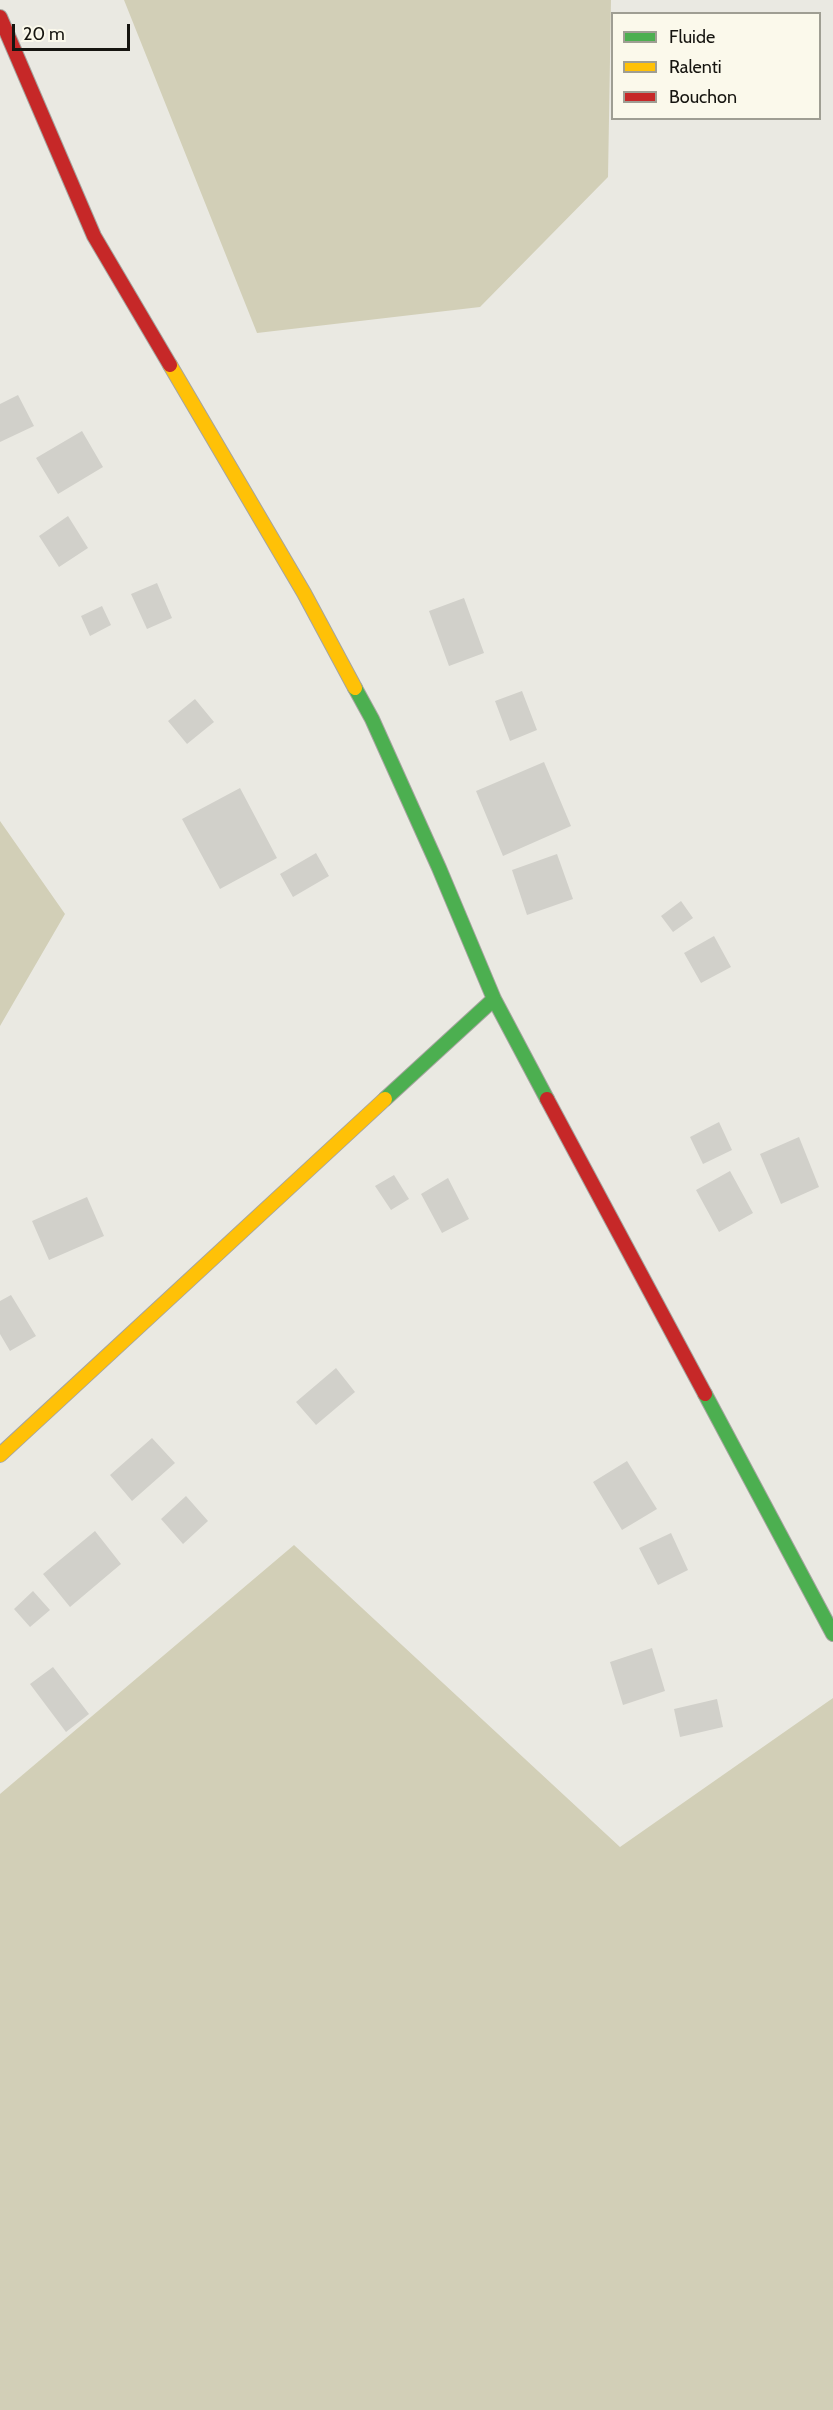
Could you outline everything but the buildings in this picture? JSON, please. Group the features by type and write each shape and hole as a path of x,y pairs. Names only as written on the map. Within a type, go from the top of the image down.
{"street":[{"path":"0,17 94,236 304,592 372,719 439,868 494,999 833,1634"},
{"path":"0,1455 494,999"}],"shaded area":[{"path":"124,0 611,0 608,177 480,307 257,333"},
{"path":"0,821 65,914 0,1026"},
{"path":"294,1545 620,1847 833,1698 833,2410 0,2410 0,1794"}],"traffic: fast":[{"path":"355,688 372,719 439,868 494,999 547,1099"},
{"path":"385,1099 494,999"},
{"path":"705,1394 833,1634"}],"traffic: slow":[{"path":"170,365 304,593 355,688"},
{"path":"0,1455 385,1099"}],"traffic: jam":[{"path":"0,17 94,236 170,365"},
{"path":"547,1099 705,1394"}]}
